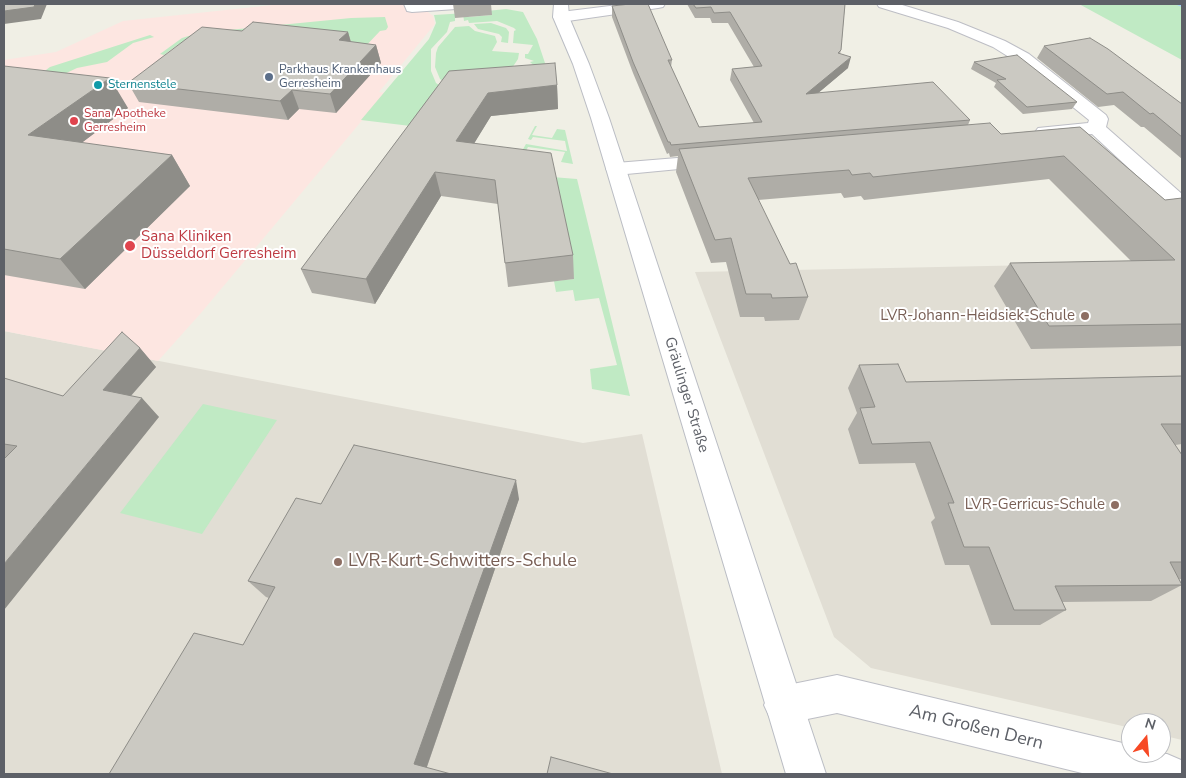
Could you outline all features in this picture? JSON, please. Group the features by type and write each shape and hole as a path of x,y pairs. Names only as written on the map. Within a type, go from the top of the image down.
{"street":[{"path":"411,4 412,8 471,4"},
{"path":"556,10 658,4"},
{"path":"884,4 954,25 999,44 1023,58 1099,120 1096,128"},
{"name":"Gräulinger Straße","path":"556,10 581,64 616,169 806,774"},
{"path":"1027,134 1096,128 1182,205"},
{"path":"616,169 730,159"},
{"name":"Am Großen Dern","path":"784,705 837,694 1168,774"}],"shaded area":[{"name":"Sana Kliniken Düsseldorf Gerresheim","path":"282,4 418,4 433,16 435,24 379,92 385,93 201,313 158,361 4,331 4,60 56,52 123,21"},
{"path":"1182,262 1182,740 1171,737 1171,713 1121,713 1121,726 871,668 834,637 695,272"},
{"name":"LVR-Kurt-Schwitters-Schule","path":"4,331 583,443 642,434 722,774 4,774"}],"green space":[{"path":"1079,4 1182,4 1182,60"},
{"path":"506,9 523,12 537,39 558,102 538,69 530,62 534,61 525,58 525,54 528,54 533,45 513,43 514,31 516,30 514,28 497,21 469,23 468,20 464,21 463,14 455,15 455,21 450,22 447,32 431,49 431,71 436,83 444,88 427,128 361,120 429,39 436,23 434,15 467,13 469,17 492,15 487,11"},
{"path":"385,17 388,27 386,30 380,31 362,50 179,44 164,55 160,54 182,38 198,33 351,18"},
{"path":"491,23 506,28 509,32 508,43 501,42 502,37 499,34 478,29 474,24"},
{"path":"469,26 475,31 495,36 497,42 492,51 519,53 518,59 512,68 445,83 440,79 435,67 438,47 455,27"},
{"path":"150,35 154,37 133,43 107,62 77,68 58,77 30,82 50,67"},
{"path":"535,126 537,126 532,135 552,138 557,129 565,130 573,164 561,162 565,152 528,147 523,157 519,156 526,144 567,151 565,141 533,137 531,140 528,139"},
{"path":"552,177 577,179 630,396 592,389 590,369 617,365 599,298 575,301 573,290 556,292 554,281 574,279"},
{"path":"203,404 277,420 202,534 120,513"}],"building":[{"path":"4,4 35,4 34,7 4,11"},
{"path":"648,4 672,60 668,60 699,127 762,122 732,69 762,66 730,12 714,13 711,7 696,8 693,4 845,4 841,50 838,53 851,57 806,94 933,82 970,120 671,145 633,62 612,6"},
{"name":"Parkhaus Krankenhaus Gerresheim","path":"253,22 348,32 339,40 376,45 330,94 292,90 280,101 128,83 202,27 242,31"},
{"path":"1090,38 1108,49 1182,104 1182,137 1123,92 1107,94 1044,46"},
{"path":"1017,55 1077,102 1027,107 997,80 1006,79 974,62"},
{"path":"555,63 557,85 488,93 456,141 551,153 573,255 505,263 495,180 435,172 366,279 301,269 449,71"},
{"path":"4,66 110,78 28,135 172,155 60,259 4,249"},
{"path":"990,123 1001,134 1080,127 1165,200 1182,198 1182,324 1049,326 1010,263 1175,260 1064,156 873,177 870,173 852,175 849,170 748,178 790,264 796,263 808,297 772,298 771,294 746,294 731,238 715,240 679,149"},
{"path":"122,332 140,348 103,390 142,398 4,564 4,459 17,446 4,444 4,378 63,396"},
{"name":"LVR-Gerricus-Schule","path":"898,364 906,382 1182,376 1182,424 1161,424 1182,455 1182,562 1170,562 1182,585 1055,586 1066,610 1014,610 989,547 964,547 948,503 954,503 930,442 872,444 860,408 875,407 859,365"},
{"path":"354,445 516,480 414,764 451,774 109,774 194,633 243,645 275,587 248,581 296,498 321,504"},
{"path":"551,757 613,774 547,774"}],"place":[{"name":"Parkhaus Krankenhaus Gerresheim","path":"269,77"},
{"name":"Sternenstele","path":"98,85"},
{"name":"Sana Apotheke Gerresheim","path":"74,121"},
{"name":"Sana Kliniken Düsseldorf Gerresheim","path":"130,246"},
{"name":"LVR-Johann-Heidsiek-Schule","path":"1085,316"},
{"name":"LVR-Gerricus-Schule","path":"1115,505"},
{"name":"LVR-Kurt-Schwitters-Schule","path":"338,562"}]}
